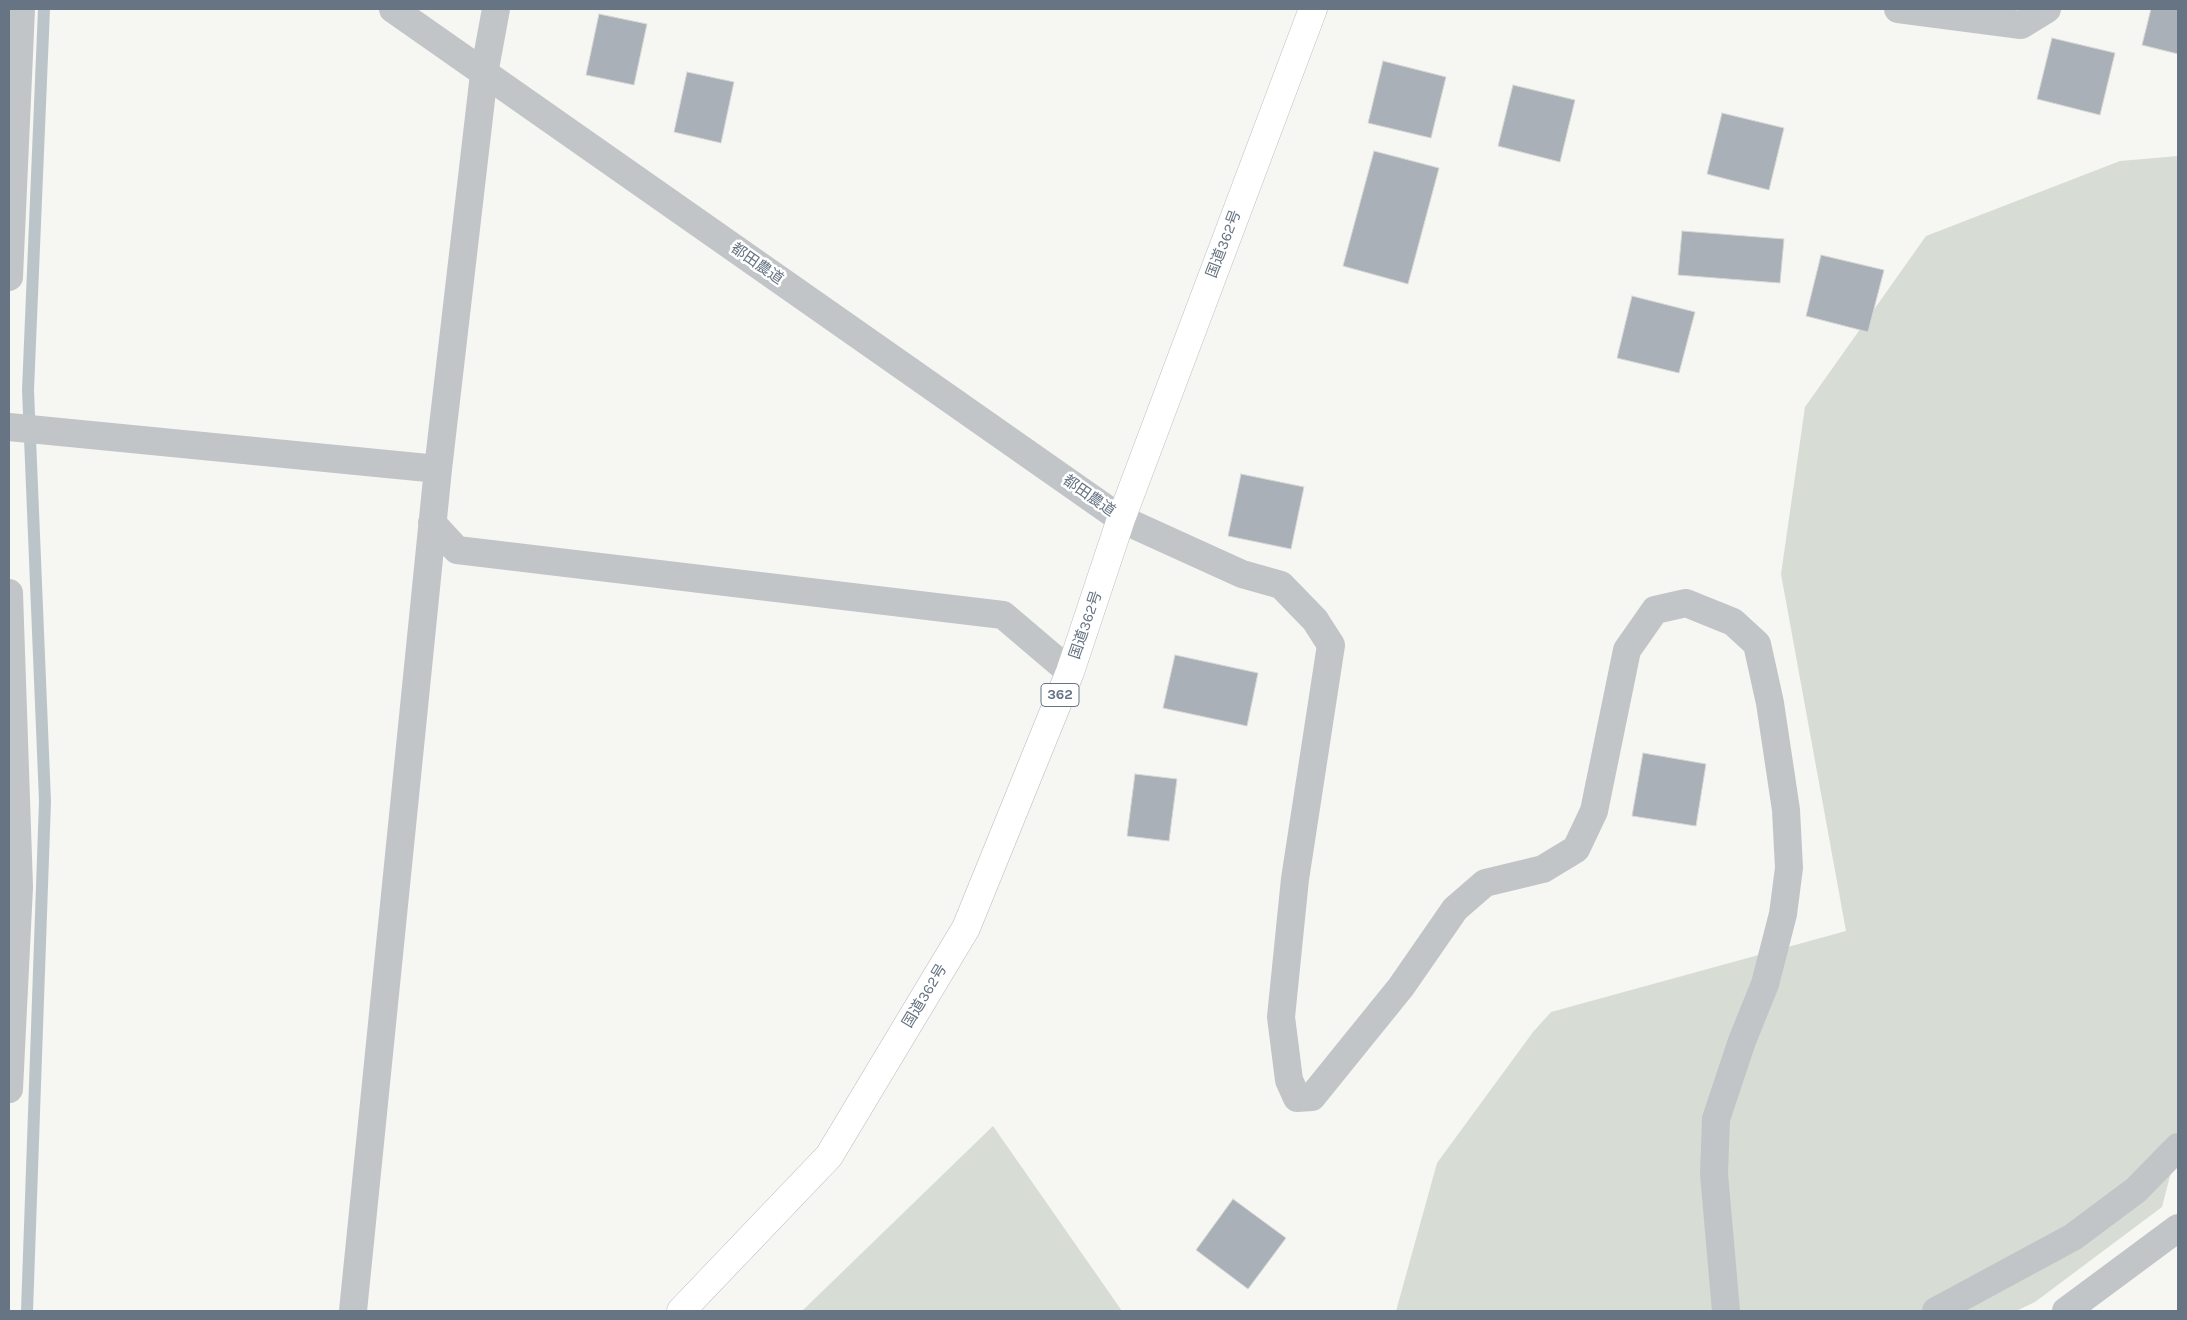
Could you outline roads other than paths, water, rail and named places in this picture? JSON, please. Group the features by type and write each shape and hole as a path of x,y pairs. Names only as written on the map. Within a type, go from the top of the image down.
{"highway":[{"name":"国道362号","path":"681,1311 829,1156 966,928 1070,672 1122,519 1313,9"}],"street":[{"path":"9,277 21,9"},
{"name":"都田農道","path":"393,9 1122,519 1242,574 1281,585 1315,620 1331,645 1295,879 1281,1017 1289,1080 1297,1098 1312,1097 1401,987 1454,909 1485,883 1543,869 1576,849 1594,811 1627,650 1655,610 1686,603 1732,622 1757,644 1770,703 1783,790 1789,868 1783,914 1765,984 1742,1041 1716,1119 1714,1174 1726,1311"},
{"path":"353,1311 432,523 484,74 496,9"},
{"path":"1898,9 2021,26 2047,9"},
{"path":"10,427 438,469"},
{"path":"432,523 457,550 1003,616 1070,672"},
{"path":"9,593 19,886 9,1089"},
{"path":"1936,1311 2073,1237 2136,1190 2178,1147"},
{"path":"2066,1311 2178,1228"}],"waterway":[{"path":"27,1311 45,801 28,390 44,9"}]}
